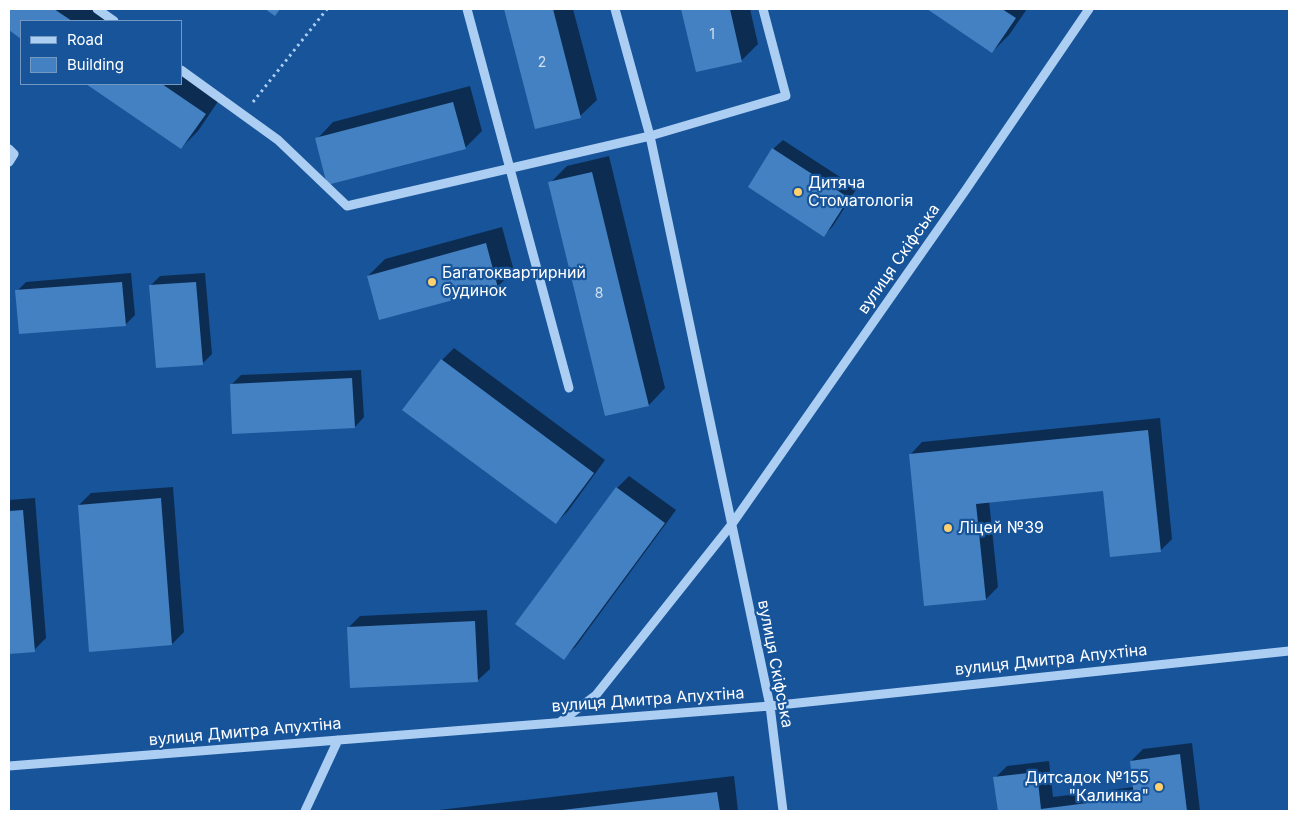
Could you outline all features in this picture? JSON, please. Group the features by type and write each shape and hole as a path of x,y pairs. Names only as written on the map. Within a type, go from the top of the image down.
{"street":[{"path":"97,9 113,20"},
{"path":"467,9 569,388"},
{"name":"вулиця Скіфська","path":"615,9 650,136 732,524 770,706 783,811"},
{"path":"182,71 278,140 347,206 510,170 650,136 786,96 763,9"},
{"name":"вулиця Скіфська","path":"560,722 596,695 732,524 1089,9"},
{"path":"9,149 14,154 9,162"},
{"name":"вулиця Дмитра Апухтіна","path":"9,766 770,706 1289,651"},
{"path":"305,811 338,740"}],"path":[{"path":"243,114 327,9"}],"building":[{"path":"9,9 54,9 70,20 20,20 20,38 9,30"},
{"path":"265,9 280,9 275,16"},
{"path":"504,9 553,9 581,118 535,129"},
{"path":"681,9 730,9 742,62 696,72"},
{"path":"927,9 1002,9 1016,18 992,53"},
{"path":"87,85 163,85 206,114 181,149"},
{"path":"453,102 466,149 327,185 315,138"},
{"name":"Дитяча Стоматологія","path":"772,148 849,198 824,237 748,187"},
{"path":"592,172 649,406 605,416 548,182"},
{"name":"Багатоквартирний будинок","path":"486,243 498,288 379,320 367,276"},
{"path":"122,282 126,326 19,334 15,290"},
{"path":"196,282 203,365 156,368 149,285"},
{"path":"441,359 594,473 556,524 402,410"},
{"path":"352,378 355,428 232,434 230,384"},
{"name":"Ліцей №39","path":"1148,430 1161,552 1110,557 1103,491 976,504 986,600 924,606 909,454"},
{"path":"616,487 665,523 564,660 515,624"},
{"path":"161,498 172,645 89,652 78,505"},
{"path":"23,510 35,652 9,654 9,511"},
{"path":"475,621 478,682 350,688 347,627"},
{"name":"Дитсадок №155 \"Калинка\"","path":"1180,754 1187,811 998,811 993,777 1037,772 1041,809 1134,797 1130,761"},
{"path":"717,792 720,811 562,811 562,810"}],"place":[{"name":"Дитяча Стоматологія","path":"798,192"},
{"name":"Багатоквартирний будинок","path":"432,282"},
{"name":"Ліцей №39","path":"948,528"},
{"name":"Дитсадок №155 \"Калинка\"","path":"1159,787"}]}
